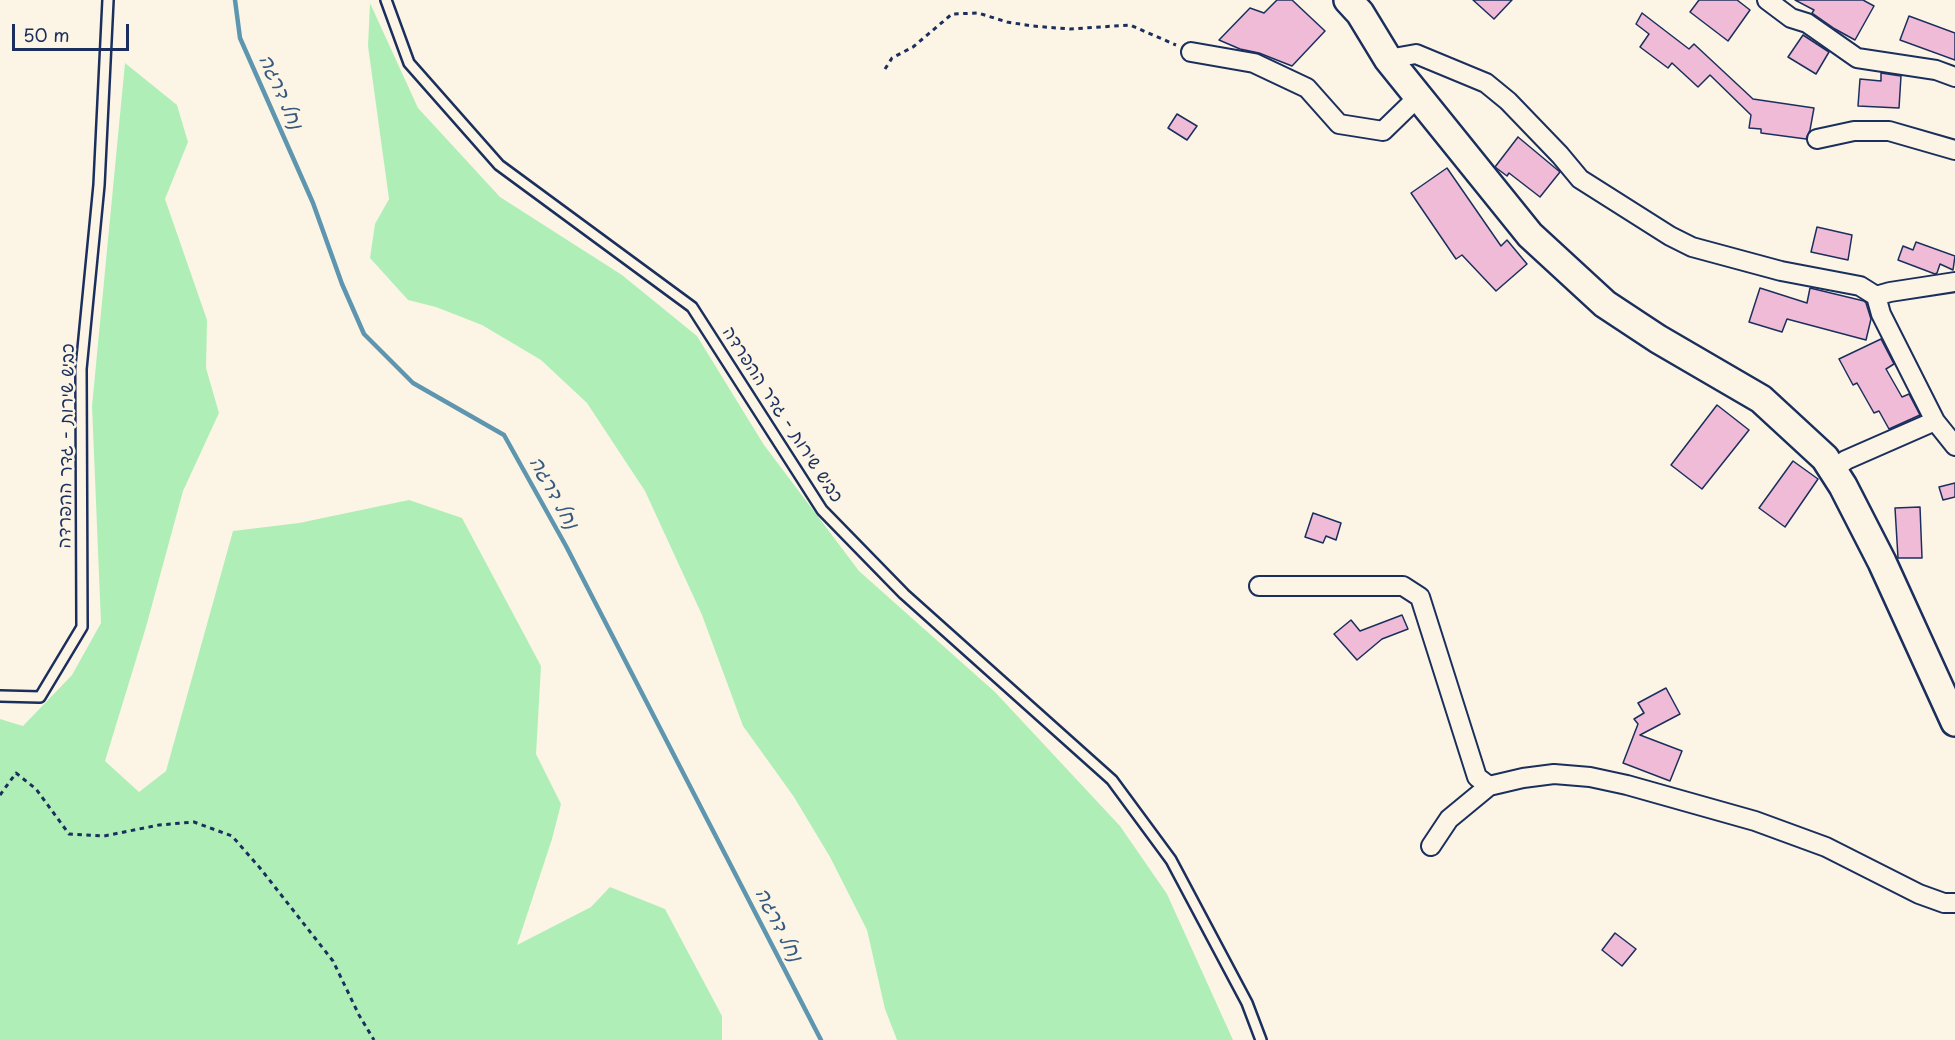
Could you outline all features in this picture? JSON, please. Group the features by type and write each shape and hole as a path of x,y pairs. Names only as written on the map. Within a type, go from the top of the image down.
{"street":[{"path":"1348,0 1360,13 1388,59 1530,235 1605,304 1658,339 1761,399 1825,458 1882,562 1955,722"},
{"path":"1767,0 1791,18 1807,23 1857,58 1935,70 1955,77"},
{"path":"1191,52 1254,63 1307,88 1339,124 1383,131 1418,97"},
{"path":"1388,59 1416,54 1486,83 1508,100 1580,179 1670,236 1709,252 1781,271 1860,286 1876,296 1881,314 1935,421 1955,446"},
{"path":"1816,139 1854,130 1889,131 1955,150"},
{"path":"1876,296 1955,282"},
{"path":"1833,470 1846,460 1935,421"},
{"path":"1259,586 1403,586 1420,597 1477,777 1489,786"},
{"path":"1431,846 1449,819 1489,786 1554,774 1590,777 1627,785 1755,821 1826,847 1919,894 1944,903 1955,903"}],"lane":[{"name":"כביש שירות - גדר ההפרדה","path":"0,696 40,697 82,627 81,369 99,185 108,0"},
{"name":"כביש שירות - גדר ההפרדה","path":"386,0 409,63 499,165 692,308 822,510 904,594 1112,780 1171,860 1246,1003 1261,1040"}],"path":[{"path":"885,69 892,57 913,47 952,14 978,13 1007,22 1070,29 1130,25 1191,52"},
{"path":"0,795 16,773 36,789 69,834 104,836 159,825 195,822 232,836 333,961 374,1040"}],"green space":[{"path":"370,3 418,108 500,197 622,275 697,336 764,445 859,571 995,692 1120,826 1167,894 1233,1040 897,1040 885,1009 867,930 830,857 794,797 743,726 702,615 645,491 587,403 541,360 482,325 436,307 408,300 370,258 375,224 389,199 368,46"},
{"path":"125,63 177,105 188,142 165,199 207,320 206,368 219,413 183,491 146,627 105,761 139,792 166,771 233,531 299,523 409,500 462,518 541,666 536,754 561,804 552,839 517,945 591,907 610,887 665,909 722,1016 722,1040 0,1040 0,719 23,726 72,675 101,623 92,406"}],"building":[{"path":"1277,0 1292,0 1325,31 1292,66 1219,40 1250,8 1264,13"},
{"path":"1473,0 1512,0 1494,19"},
{"path":"1699,0 1737,0 1750,10 1728,41 1690,12"},
{"path":"1795,0 1863,0 1874,6 1855,40 1812,13 1814,10"},
{"path":"1642,13 1689,49 1694,44 1753,99 1814,108 1806,139 1761,133 1761,129 1749,128 1751,115 1710,75 1698,87 1672,63 1668,68 1640,47 1649,34 1636,24"},
{"path":"1909,16 1955,33 1955,60 1900,40"},
{"path":"1803,35 1829,52 1816,74 1788,57"},
{"path":"1881,73 1901,76 1899,108 1858,106 1860,79 1881,81"},
{"path":"1177,114 1197,126 1187,140 1168,128"},
{"path":"1518,137 1560,172 1540,197 1509,173 1507,176 1495,167"},
{"path":"1447,168 1501,246 1507,240 1527,264 1496,291 1462,255 1456,259 1411,193"},
{"path":"1817,227 1852,235 1848,260 1811,252"},
{"path":"1916,242 1955,256 1953,270 1940,264 1935,274 1898,260 1903,246 1913,250"},
{"path":"1760,288 1807,303 1810,288 1864,301 1871,319 1866,340 1787,319 1782,332 1749,322"},
{"path":"1881,339 1894,364 1886,369 1902,397 1909,394 1920,415 1889,429 1879,411 1874,413 1857,383 1853,385 1839,359"},
{"path":"1717,405 1749,430 1702,489 1671,465"},
{"path":"1793,461 1818,479 1785,527 1759,508"},
{"path":"1955,483 1955,497 1943,500 1939,487"},
{"path":"1920,507 1922,558 1898,558 1895,508"},
{"path":"1313,513 1341,523 1336,540 1326,536 1323,543 1305,537"},
{"path":"1402,615 1408,629 1382,639 1357,660 1334,634 1351,620 1360,631"},
{"path":"1666,688 1680,714 1640,735 1682,751 1670,781 1623,763 1638,724 1634,719 1644,713 1638,703"},
{"path":"1615,933 1636,949 1622,966 1602,950"}],"waterway":[{"name":"נחל דרגה","path":"235,0 240,38 313,203 342,284 364,334 413,383 504,435 566,546 821,1040"}]}
